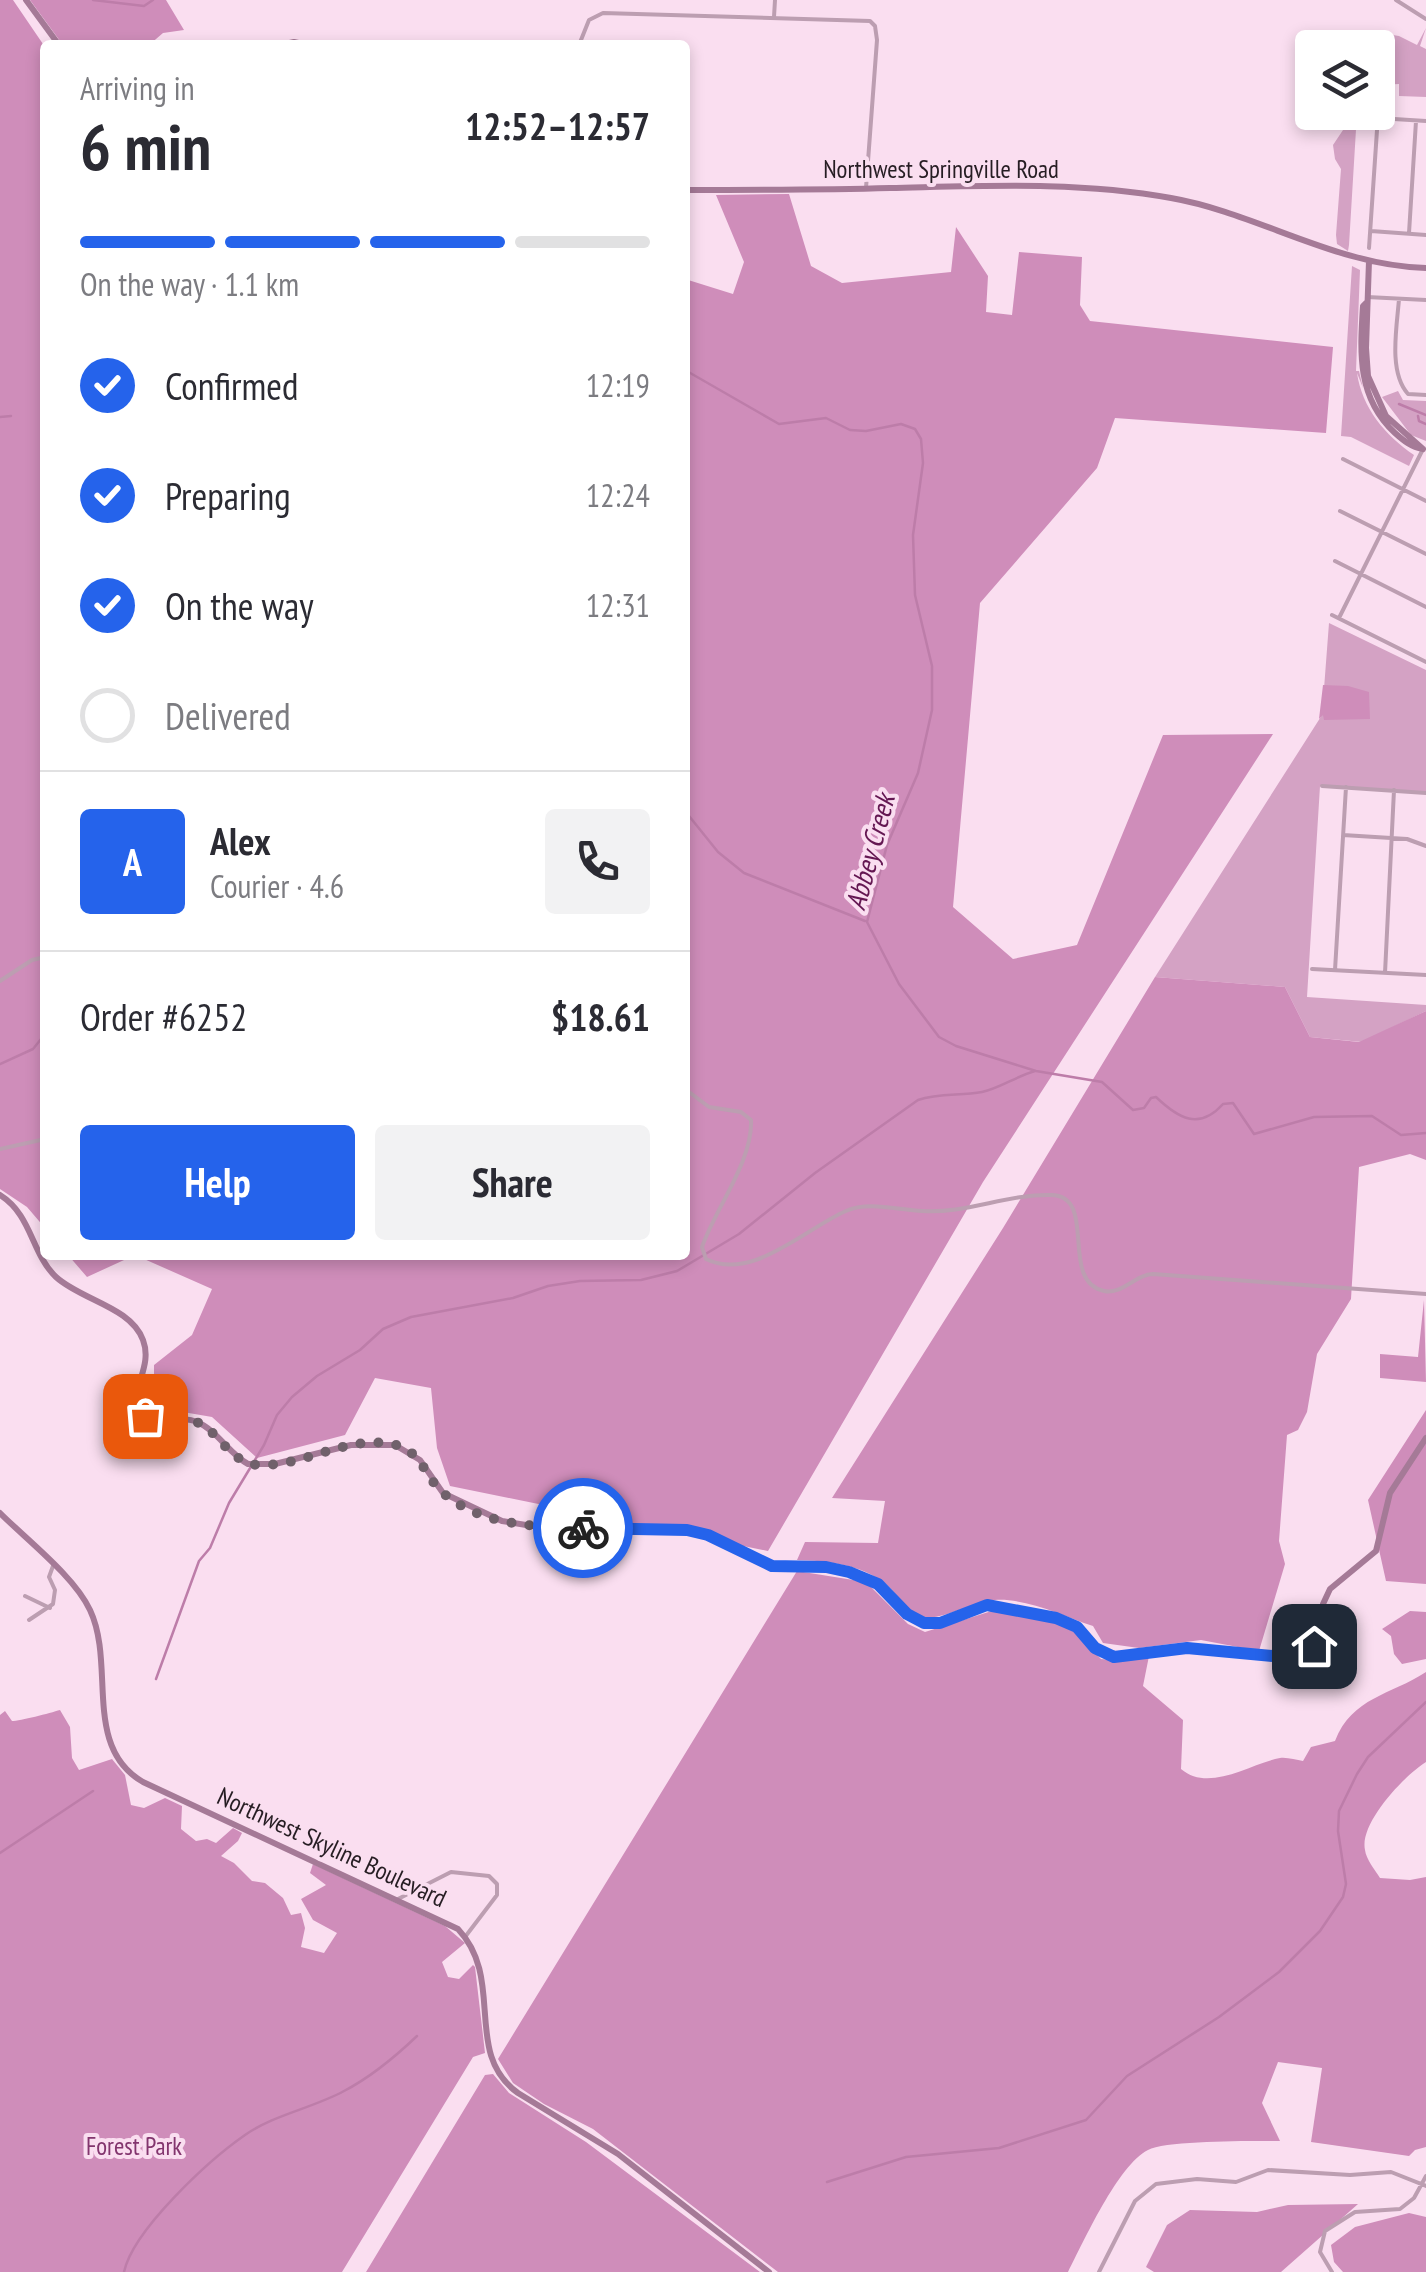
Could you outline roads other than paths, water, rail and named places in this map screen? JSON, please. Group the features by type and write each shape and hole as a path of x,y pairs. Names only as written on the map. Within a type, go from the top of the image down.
{"main road":[{"path":"26,0 55,40"},
{"name":"Northwest Springville Road","path":"690,190 1004,184 1168,197 1369,261 1426,268"},
{"path":"1369,261 1360,356 1368,392 1390,429 1407,443 1425,449"},
{"path":"0,1196 22,1215 40,1250"},
{"path":"45,1260 64,1284 126,1318 140,1333 147,1362 136,1398 142,1414 158,1421 200,1423 248,1464 275,1464 352,1445 395,1444 420,1460 443,1493 511,1524 699,1532 772,1566 826,1567 866,1577 920,1622 940,1623 987,1605 1007,1606 1072,1624 1095,1648 1114,1657 1185,1648 1283,1658 1306,1654 1319,1638 1323,1604 1330,1589 1376,1552 1390,1493 1426,1438"},
{"name":"Northwest Skyline Boulevard","path":"0,1513 75,1588 93,1616 109,1742 126,1771 448,1922 465,1937 480,1963 488,2049 503,2081 618,2154 768,2272"}],"street":[{"path":"774,18 775,0"},
{"path":"1396,2 1426,20"},
{"path":"580,40 589,20 603,13 865,20 875,26 878,40 866,189"},
{"path":"1395,119 1426,121"},
{"path":"1409,233 1416,120"},
{"path":"1369,248 1377,130"},
{"path":"1371,231 1426,235"},
{"path":"1399,299 1396,352 1402,388 1408,394 1426,395"},
{"path":"1366,300 1426,300"},
{"path":"1339,618 1425,449"},
{"path":"1343,459 1426,501"},
{"path":"1340,510 1426,554"},
{"path":"1335,561 1426,607"},
{"path":"1332,615 1426,662"},
{"path":"1322,786 1426,793"},
{"path":"1335,970 1346,787"},
{"path":"1385,973 1394,790"},
{"path":"1343,835 1392,838 1426,846"},
{"path":"0,981 40,958"},
{"path":"1312,969 1426,975"},
{"path":"690,1092 709,1107 740,1112 751,1120 736,1174 702,1248 706,1259 718,1264 759,1258 857,1206 938,1211 1005,1198 1055,1195 1064,1197 1072,1206 1083,1270 1091,1283 1104,1291 1112,1292 1136,1277 1154,1274 1426,1294"},
{"path":"0,1149 40,1140"},
{"path":"30,1620 50,1608 55,1595 49,1577 52,1566"},
{"path":"25,1596 50,1608"},
{"path":"398,1899 451,1872 489,1876 496,1884 497,1895 465,1937"},
{"path":"1099,2272 1135,2201 1156,2184 1197,2179 1236,2182 1268,2170 1350,2175 1391,2172 1424,2185"},
{"path":"1332,2272 1320,2252 1324,2231 1356,2212 1400,2209 1414,2198 1426,2176"}],"waterway":[{"path":"93,0 144,6 153,0"},
{"name":"Abbey Creek","path":"690,373 779,424 826,418 850,430 866,431 901,424 915,429 921,439 923,463 913,535 915,595 932,666 932,710 918,773 887,845 867,922 899,984 939,1037 1036,1071 1102,1082 1133,1110 1144,1108 1156,1097 1181,1116 1197,1119 1223,1104 1233,1103 1254,1134 1314,1117 1372,1116 1401,1135 1426,1133"},
{"path":"1399,404 1426,415"},
{"name":"Abbey Creek","path":"0,417 11,416"},
{"path":"1418,416 1426,424"},
{"path":"690,817 718,852 744,873 865,921"},
{"path":"0,1064 33,1049 40,1040"},
{"path":"156,1679 199,1561 210,1548 229,1503 277,1415 317,1376 360,1350 383,1329 411,1317 513,1298 548,1286 641,1280 677,1271 739,1234 815,1173 918,1100 982,1092 1035,1071"},
{"path":"827,2182 906,2157 999,2148 1086,2120 1127,2076 1219,2017 1279,1972 1320,1931 1343,1897 1346,1884 1339,1811 1357,1774 1368,1757 1426,1702"},
{"path":"0,1853 93,1791"},
{"path":"124,2272 130,2255 157,2217 230,2146 268,2122 354,2085 417,2036"}],"park label":[{"name":"Forest Park","path":"134,2146"}]}
